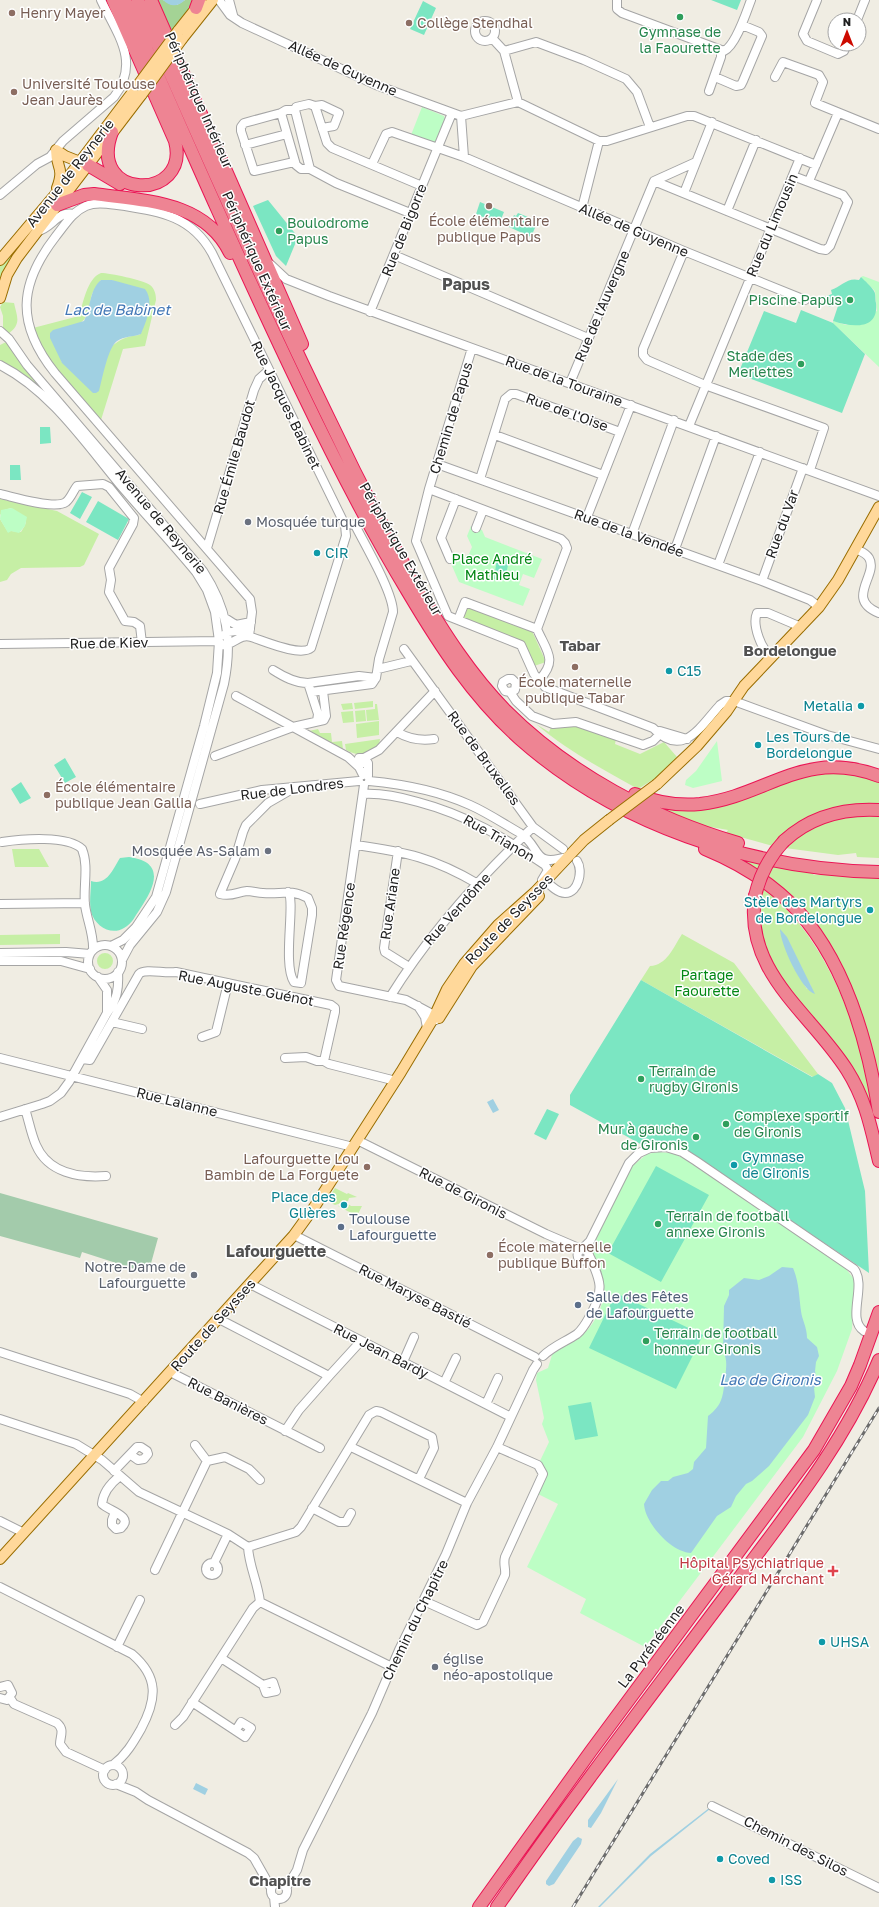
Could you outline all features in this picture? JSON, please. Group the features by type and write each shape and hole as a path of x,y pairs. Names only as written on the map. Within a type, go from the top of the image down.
{"highway":[{"path":"84,164 121,184 146,187 165,178 174,165 176,145 113,0"},
{"name":"Périphérique Extérieur","path":"125,0 256,298 352,495 434,636 462,677 501,721 547,760 600,796 636,815 676,833 735,851 779,861 835,869 879,872"},
{"name":"Périphérique Intérieur","path":"138,0 215,176 319,398 399,556 454,649 470,670 508,712 533,736 592,779 642,805 713,836 758,848 809,858 879,863"},
{"path":"151,0 316,377 319,398"},
{"path":"115,129 108,147 109,161 117,176 129,185"},
{"path":"56,200 94,194 176,208 196,215 212,227 218,235 229,251 240,274 256,298"},
{"path":"571,764 590,771 632,793 648,799 681,804 716,801 780,777 812,769 841,767 855,769 879,776"},
{"path":"879,810 852,810 821,817 805,824 784,841 766,866 759,881 755,896 755,930 765,962 786,995 847,1070 858,1088 870,1118 879,1161"},
{"path":"676,833 683,840 723,857 753,873 780,894 807,923 838,973 853,1009 866,1051 879,1112"},
{"name":"La Pyrénéenne","path":"479,1907 596,1745 814,1450 851,1386 879,1312"},
{"path":"497,1907 551,1829 800,1495 846,1426 879,1360"}],"main road":[{"name":"Avenue de Reynerie","path":"84,164 115,129 158,59 213,0"},
{"path":"218,0 223,0"},
{"name":"Avenue de Reynerie","path":"0,260 56,200 84,164 180,35 199,3"},
{"path":"56,150 65,156 84,164"},
{"path":"56,150 56,157 61,167 62,175 56,200"},
{"name":"Avenue de Reynerie","path":"0,298 11,267 38,231 56,200"},
{"name":"Route de Seysses","path":"0,1559 294,1235 355,1144 436,1018 472,966 570,855 595,830 657,784 697,746 734,701 741,690 819,607 838,580 879,507"},
{"name":"Route de Seysses","path":"402,1072 427,1028 436,1018 447,989 464,964 498,925 549,880 609,820"}],"street":[{"path":"1,193 37,164 50,157 70,135 114,97 125,79 127,70 126,53 101,0"},
{"name":"Allée de Guyenne","path":"218,0 226,12 236,20 376,85 461,116"},
{"path":"229,0 231,10 236,20"},
{"path":"617,0 617,9 622,13 721,50 727,49 730,46 742,25 751,0"},
{"path":"817,0 803,34 807,42 827,50"},
{"path":"860,12 865,0"},
{"path":"715,77 736,86 741,85 743,82 762,36 759,32 742,25"},
{"path":"492,38 504,51 518,102"},
{"path":"504,51 536,42 584,60 626,79 634,87 650,127"},
{"path":"709,91 721,57 721,50"},
{"path":"833,52 838,54 842,52"},
{"path":"775,77 783,62 819,75 823,82 815,103 879,129"},
{"path":"464,157 461,116 518,102 599,141 607,141 687,116 700,117 816,165"},
{"path":"294,162 254,171 245,145 241,127 244,123 281,113 286,110 295,110 296,108 309,104 315,106 322,105 339,113 334,126 322,128"},
{"path":"315,106 327,143 332,148 422,186"},
{"path":"295,110 310,169"},
{"path":"281,113 294,162 301,169 310,169 336,183 410,213"},
{"path":"439,147 452,113"},
{"path":"809,181 838,113"},
{"path":"684,193 712,122"},
{"name":"Allée de Guyenne","path":"372,164 386,134 390,132 439,147 684,251 805,300"},
{"path":"245,145 287,134"},
{"path":"727,211 756,140"},
{"path":"582,208 599,141"},
{"name":"Rue de Bigorre","path":"370,312 410,213 439,147"},
{"name":"Rue du Limousin","path":"688,426 800,158"},
{"path":"654,181 696,162"},
{"path":"654,181 820,249 826,250 830,246 848,202 846,198 809,181 793,176"},
{"name":"Rue de l'Auvergne","path":"570,383 654,181"},
{"name":"Rue Jacques Babinet","path":"250,629 252,612 250,600 207,548 55,373 44,359 33,340 29,325 27,306 27,292 32,274 39,259 74,214 91,204 106,204 160,212 177,218 192,228 204,240 212,253 345,525"},
{"name":"Rue Jacques Babinet","path":"38,231 43,230 63,214 74,214"},
{"name":"Rue de la Touraine","path":"261,251 277,272 286,279 370,312 674,420 879,496"},
{"path":"684,251 643,349 643,355 647,360 705,386"},
{"path":"394,255 588,338"},
{"name":"Avenue de Reynerie","path":"0,331 8,338 27,365 204,570 217,594 228,632 229,659 224,684 168,885 157,912 130,945 122,960"},
{"name":"Chemin de Papus","path":"472,348 429,489 416,545 448,616 521,644 534,674 540,680"},
{"name":"Avenue de Reynerie","path":"0,365 10,370 37,392 64,418 192,567 202,581 215,612 219,658 214,685 156,897 136,927 123,940 109,946"},
{"name":"Rue Émile Baudot","path":"207,548 254,390 259,378 269,370"},
{"name":"Rue du Var","path":"705,386 824,428 806,469 762,581"},
{"name":"Rue de l'Oise","path":"480,479 505,399 512,394 516,394 620,432"},
{"path":"588,517 603,474 631,405"},
{"path":"632,534 674,420"},
{"path":"495,435 603,474"},
{"path":"675,549 716,436"},
{"path":"718,565 760,452"},
{"name":"Rue de la Vendée","path":"437,464 588,517 762,581 810,600 819,607"},
{"path":"0,494 41,504 60,504 67,500 77,486 103,484 109,487 134,518 133,524 109,568 111,580 109,592 125,621 134,622 140,626 142,643"},
{"path":"429,489 561,539 565,543 567,548 537,629 550,660 547,672 540,680 545,686 656,731 673,742 688,740 720,705 726,701 734,701 822,733 879,749"},
{"path":"450,559 441,538 456,499"},
{"path":"476,528 484,510"},
{"path":"225,618 236,625 250,629 298,651 308,651 311,648 346,536 345,525 355,525 393,605 379,659 376,678 368,686 312,692"},
{"path":"856,549 866,555 871,561 871,568 864,597 866,604 879,613"},
{"path":"458,620 465,602 537,629"},
{"path":"772,656 764,649 756,625 755,619 758,613 768,613 801,626"},
{"path":"250,629 229,644 224,645 218,641 228,632 250,629"},
{"name":"Rue de Kiev","path":"0,644 218,641"},
{"name":"Rue de Bruxelles","path":"404,649 533,827 570,855"},
{"path":"378,669 412,661"},
{"path":"273,670 283,677 294,681 308,683 359,676 376,678"},
{"path":"308,683 318,714 317,721"},
{"path":"215,756 293,727 324,720 326,716 323,691"},
{"path":"348,757 364,758 379,750 435,691"},
{"path":"510,692 516,701 528,712 553,724 576,722 643,745 653,741 656,731"},
{"path":"236,696 348,757 359,767 365,780"},
{"path":"397,732 404,736 422,741 434,739"},
{"path":"359,767 364,758"},
{"path":"364,758 369,765 365,780"},
{"name":"Rue de Londres","path":"200,804 262,790 365,780 410,787 457,800 476,808 524,836 537,853 544,858 550,866 549,880"},
{"name":"Rue Régence","path":"365,780 336,980 337,984 338,986 406,1000 436,1018"},
{"path":"288,892 291,894 289,928 290,970 294,982 301,983 312,908 308,898 288,892 262,894 247,891 230,896 220,894 235,859 243,832 254,815 268,803 294,788"},
{"path":"262,790 268,803"},
{"name":"Rue Trianon","path":"364,794 382,794 406,799 451,812 488,828 515,845 545,865 548,870 526,899"},
{"name":"Rue Vendôme","path":"390,997 409,967 442,922 533,827"},
{"path":"1,842 44,840 71,842 79,845 84,854 85,903 93,942 88,964 90,969 107,990 107,1013"},
{"path":"356,845 398,851 440,864 478,884"},
{"name":"Rue Ariane","path":"398,851 384,948 385,952 409,967"},
{"path":"544,858 552,861 570,855 580,869 580,877 577,885 572,890 565,893 560,892 549,880"},
{"path":"0,904 85,903"},
{"path":"0,1117 46,1102 56,1097 65,1088 117,996 118,972 122,960 118,950 99,939 89,924"},
{"path":"0,953 91,952 98,947 109,946"},
{"path":"0,961 61,961 90,969"},
{"name":"Rue Auguste Guénot","path":"82,1059 90,1060 139,974 144,971 165,974 176,972 331,1005 335,1008 336,1012 324,1061"},
{"path":"98,977 107,978 118,972"},
{"path":"202,1037 216,1032 228,983"},
{"path":"418,1006 425,1017 427,1028"},
{"path":"112,1022 142,1029"},
{"path":"285,1058 298,1056 317,1061 324,1061 329,1064 396,1081"},
{"name":"Rue Lalanne","path":"0,1058 355,1144"},
{"path":"25,1109 36,1145 46,1161 57,1169 86,1177 106,1176"},
{"name":"Rue de Gironis","path":"355,1144 584,1254"},
{"path":"584,1254 626,1170 636,1159 647,1152 657,1149 674,1149 696,1161 854,1269 859,1280 856,1319 860,1329 864,1331"},
{"name":"Rue Maryse Bastié","path":"294,1235 541,1357"},
{"name":"Chemin du Chapitre","path":"279,1886 293,1876 303,1850 372,1713 392,1667 452,1542 467,1503 497,1447 530,1375 541,1357 578,1332 586,1323 597,1302 600,1291 599,1280 593,1265 584,1254"},
{"name":"Rue Jean Bardy","path":"250,1284 511,1417"},
{"path":"218,1319 329,1376"},
{"path":"403,1362 414,1337"},
{"name":"Rue Banières","path":"285,1430 299,1410 361,1341"},
{"path":"0,1352 130,1394 144,1402"},
{"path":"444,1383 456,1358"},
{"name":"Rue Banières","path":"170,1372 320,1448"},
{"path":"486,1404 498,1378"},
{"path":"0,1419 66,1439 94,1455 139,1492 228,1534 248,1546 296,1532 351,1447 369,1415 376,1411 428,1434 434,1441 434,1448 419,1479"},
{"path":"196,1445 207,1461"},
{"path":"351,1447 467,1503"},
{"path":"424,1601 477,1626 483,1622 505,1575 506,1570 503,1562 504,1557 543,1474 538,1464 497,1447"},
{"path":"115,1512 106,1508 102,1504 103,1498 110,1483 131,1455"},
{"path":"207,1461 225,1457 249,1469 260,1480"},
{"path":"155,1570 207,1461"},
{"path":"312,1508 339,1522 346,1522 351,1513"},
{"path":"0,1520 24,1533"},
{"path":"214,1563 228,1534"},
{"path":"248,1546 248,1558 259,1593 260,1602"},
{"path":"0,1587 132,1654 141,1662 152,1683 154,1696 149,1714 125,1755 105,1770 104,1777 106,1781 136,1792 148,1800 248,1852 254,1858 266,1880 279,1886 286,1893 277,1897"},
{"path":"117,1647 140,1600"},
{"path":"175,1725 183,1717 253,1608 260,1602"},
{"path":"260,1602 392,1667"},
{"path":"221,1658 263,1685"},
{"path":"0,1687 5,1685 10,1687 12,1693 10,1698"},
{"path":"0,1698 3,1700 10,1698"},
{"path":"10,1698 14,1704 57,1723 61,1727 62,1732 60,1744 66,1752 105,1770"},
{"path":"192,1702 236,1730"},
{"path":"116,1784 122,1774 125,1755"},
{"path":"113,1765 120,1768 122,1774 136,1792"},
{"name":"Chemin des Silos","path":"712,1806 879,1888"},
{"path":"277,1897 271,1893 279,1886"},
{"path":"276,1907 277,1897"}],"green space":[{"path":"154,0 163,0 172,5 177,5 185,0 197,0 170,36"},
{"path":"711,0 741,0 737,10"},
{"path":"423,1 436,8 424,35 410,29"},
{"path":"422,107 444,116 445,119 436,142 434,143 411,135"},
{"name":"Boulodrome Papus","path":"268,200 298,237 286,266 276,256 253,206"},
{"path":"480,202 504,212 499,224 476,214"},
{"path":"49,207 0,287 0,265 10,256"},
{"path":"518,213 538,221 531,237 509,227 514,215 516,216"},
{"path":"101,273 111,274 146,283 153,288 156,298 145,346 123,349 101,420 47,357 33,328 79,316 86,292 92,280","holes":["101,280 112,280 150,306 141,333 139,335 124,338 102,353 68,367 61,361 80,323 86,317 93,292"]},
{"path":"863,276 879,282 879,367 833,323 833,321 846,325 877,311 875,291 861,277"},
{"name":"Piscine Papus","path":"861,277 875,292 876,312 873,318 868,323 862,325 848,325 833,321 838,306 836,304 829,307 824,297 832,294 831,290 851,280 859,280"},
{"path":"3,302 14,303 17,316 17,323 15,327 8,334 3,329 3,316 0,307"},
{"name":"Stade des Merlettes","path":"801,310 833,323 865,354 842,413 738,374 764,311 796,323"},
{"path":"8,341 68,422 0,363 0,345"},
{"path":"40,427 50,427 51,443 40,444"},
{"path":"10,465 20,465 21,480 10,480"},
{"path":"82,492 92,497 80,519 70,513"},
{"path":"0,499 57,511 99,534 84,565 80,567 21,568 11,574 7,580 0,582 0,519 8,532 21,532 26,519 11,508 4,510 0,515"},
{"path":"98,501 129,519 118,540 86,522"},
{"path":"12,508 27,517 25,526 19,533 11,531 8,533 0,519 1,510"},
{"name":"Place André Mathieu","path":"471,526 482,530 485,537 542,559 534,578 523,574 519,585 530,589 523,606 459,582 449,559 459,559 469,554 472,547 467,536"},
{"path":"497,558 509,560 505,580 494,579"},
{"path":"466,606 532,631 546,662 534,666 522,641 462,618"},
{"path":"373,701 373,707 355,709 354,703"},
{"path":"352,703 353,709 343,710 341,704"},
{"path":"375,704 377,704 379,720 367,721 366,710 375,709"},
{"path":"365,710 366,721 356,722 355,711"},
{"path":"353,711 354,722 343,723 341,712"},
{"path":"379,721 379,735 357,738 356,724"},
{"path":"536,724 549,732 552,725 570,724 616,739 615,744 640,754 664,742 677,757 657,777 638,789 598,767 548,734"},
{"path":"318,729 320,733 331,733 332,742 342,741 343,749 309,731"},
{"path":"380,739 379,745 367,753 355,754 346,750 345,744"},
{"path":"717,741 722,781 693,788 685,785 686,780 696,771"},
{"path":"65,758 76,777 65,783 54,765"},
{"path":"837,771 879,781 879,805 834,809 808,818 785,834 773,846 726,833 728,830 705,826 663,809 666,807 794,777"},
{"path":"21,782 31,798 20,804 11,789"},
{"path":"879,814 879,858 857,857 856,853 838,855 785,848 805,830 816,824 839,817"},
{"path":"12,849 39,849 49,867 15,867"},
{"path":"732,855 762,863 758,872"},
{"path":"129,857 149,864 153,870 153,885 150,893 133,920 124,928 114,931 109,930 96,922 91,912 91,881 97,882 105,879 109,876 120,858"},
{"path":"772,865 812,873 814,875 828,874 879,877 879,1089 845,980 766,878"},
{"path":"762,886 786,908 806,933 824,960 839,990 851,1020 861,1052 874,1115 784,986 759,934 759,899","holes":["780,931 811,986 807,989 794,968"]},
{"path":"60,934 60,944 0,945 0,935"},
{"name":"Partage Faourette","path":"682,934 734,963 818,1074 813,1077 641,980 650,966 661,963 669,955"},
{"path":"105,953 111,955 113,961 111,967 105,969 99,967 97,961 99,955"},
{"name":"Complexe sportif de Gironis","path":"641,980 812,1077 818,1074 832,1083 845,1108 865,1191 869,1273 687,1151 670,1144 652,1140 644,1146 570,1105 570,1095"},
{"path":"547,1109 559,1114 546,1140 534,1134"},
{"path":"658,1152 672,1153 683,1158 846,1269 854,1279 854,1285 852,1329 837,1371 803,1437 645,1647 580,1613 586,1599 527,1567 558,1504 538,1494 545,1476 539,1463 549,1442 542,1424 544,1418 536,1380 537,1373 548,1368 552,1355 584,1334 598,1314 604,1291 602,1278 593,1257 592,1248 630,1168 647,1154"},
{"name":"Terrain de football annexe Gironis","path":"656,1166 709,1195 661,1282 608,1253"},
{"path":"335,1188 357,1197 349,1198 348,1201 335,1205 327,1201"},
{"path":"0,1193 158,1238 150,1267 146,1266 145,1269 142,1268 141,1271 82,1252 80,1258 0,1236"},
{"path":"347,1203 351,1206 362,1206 357,1216 338,1206"},
{"name":"Terrain de football honneur Gironis","path":"616,1293 703,1335 676,1389 589,1348"},
{"path":"591,1402 598,1436 575,1440 568,1406"}],"water":[{"path":"163,0 185,0 180,4 171,5"},
{"name":"Lac de Babinet","path":"101,280 112,280 145,289 148,294 149,312 141,334 123,338 114,344 108,357 99,391 93,393 62,363 50,338 50,333 53,330 84,321 94,289"},
{"path":"780,929 787,937 815,994 809,991 792,965 787,955"},
{"path":"493,1099 499,1110 493,1113 487,1102"},
{"name":"Lac de Gironis","path":"782,1267 793,1268 798,1284 807,1338 817,1347 819,1356 816,1362 815,1371 817,1384 814,1388 815,1397 808,1415 769,1466 752,1481 746,1484 736,1496 731,1507 717,1516 691,1553 683,1551 675,1548 654,1528 645,1512 644,1504 652,1490 661,1481 668,1481 673,1477 688,1473 693,1469 694,1462 706,1448 708,1416 717,1408 724,1390 726,1358 723,1351 724,1306 729,1295 729,1290 744,1278 759,1280 769,1276"},
{"path":"618,1779 601,1813 591,1828 588,1827 588,1820"},
{"path":"196,1783 208,1789 205,1795 193,1789"},
{"path":"713,1805 715,1805 651,1856 600,1907 598,1907 650,1854"},
{"path":"578,1837 582,1839 581,1844 554,1884 549,1886 546,1884 546,1881 573,1841"}],"railway":[{"path":"573,1907 879,1408"}],"place":[{"name":"Henry Mayer","path":"12,13"},
{"name":"Gymnase de la Faourette","path":"680,17"},
{"name":"Collège Stendhal","path":"409,23"},
{"name":"Université Toulouse Jean Jaurès","path":"14,92"},
{"name":"École élémentaire publique Papus","path":"489,206"},
{"name":"Boulodrome Papus","path":"279,231"},
{"name":"Piscine Papus","path":"850,300"},
{"name":"Stade des Merlettes","path":"801,364"},
{"name":"Mosquée turque","path":"248,522"},
{"name":"CIR","path":"317,553"},
{"name":"École maternelle publique Tabar","path":"575,667"},
{"name":"C15","path":"669,671"},
{"name":"Metalia","path":"861,706"},
{"name":"Les Tours de Bordelongue","path":"758,745"},
{"name":"École élémentaire publique Jean Gallia","path":"47,795"},
{"name":"Mosquée As-Salam","path":"268,851"},
{"name":"Stèle des Martyrs de Bordelongue","path":"870,910"},
{"name":"Terrain de rugby Gironis","path":"641,1079"},
{"name":"Complexe sportif de Gironis","path":"726,1124"},
{"name":"Mur à gauche de Gironis","path":"696,1137"},
{"name":"Gymnase de Gironis","path":"734,1165"},
{"name":"Lafourguette Lou Bambin de La Forguete","path":"367,1167"},
{"name":"Place des Glières","path":"344,1205"},
{"name":"Terrain de football annexe Gironis","path":"658,1224"},
{"name":"Toulouse Lafourguette","path":"341,1227"},
{"name":"École maternelle publique Buffon","path":"490,1255"},
{"name":"Notre-Dame de Lafourguette","path":"194,1275"},
{"name":"Salle des Fêtes de Lafourguette","path":"578,1305"},
{"name":"Terrain de football honneur Gironis","path":"646,1341"},
{"name":"Hôpital Psychiatrique Gérard Marchant","path":"833,1571"},
{"name":"UHSA","path":"822,1642"},
{"name":"église néo-apostolique","path":"435,1667"},
{"name":"Coved","path":"720,1859"},
{"name":"ISS","path":"772,1880"}],"district":[{"name":"Papus","path":"466,284"},
{"name":"Tabar","path":"580,646"},
{"name":"Bordelongue","path":"790,651"},
{"name":"Lafourguette","path":"276,1251"},
{"name":"Chapitre","path":"280,1881"}]}
